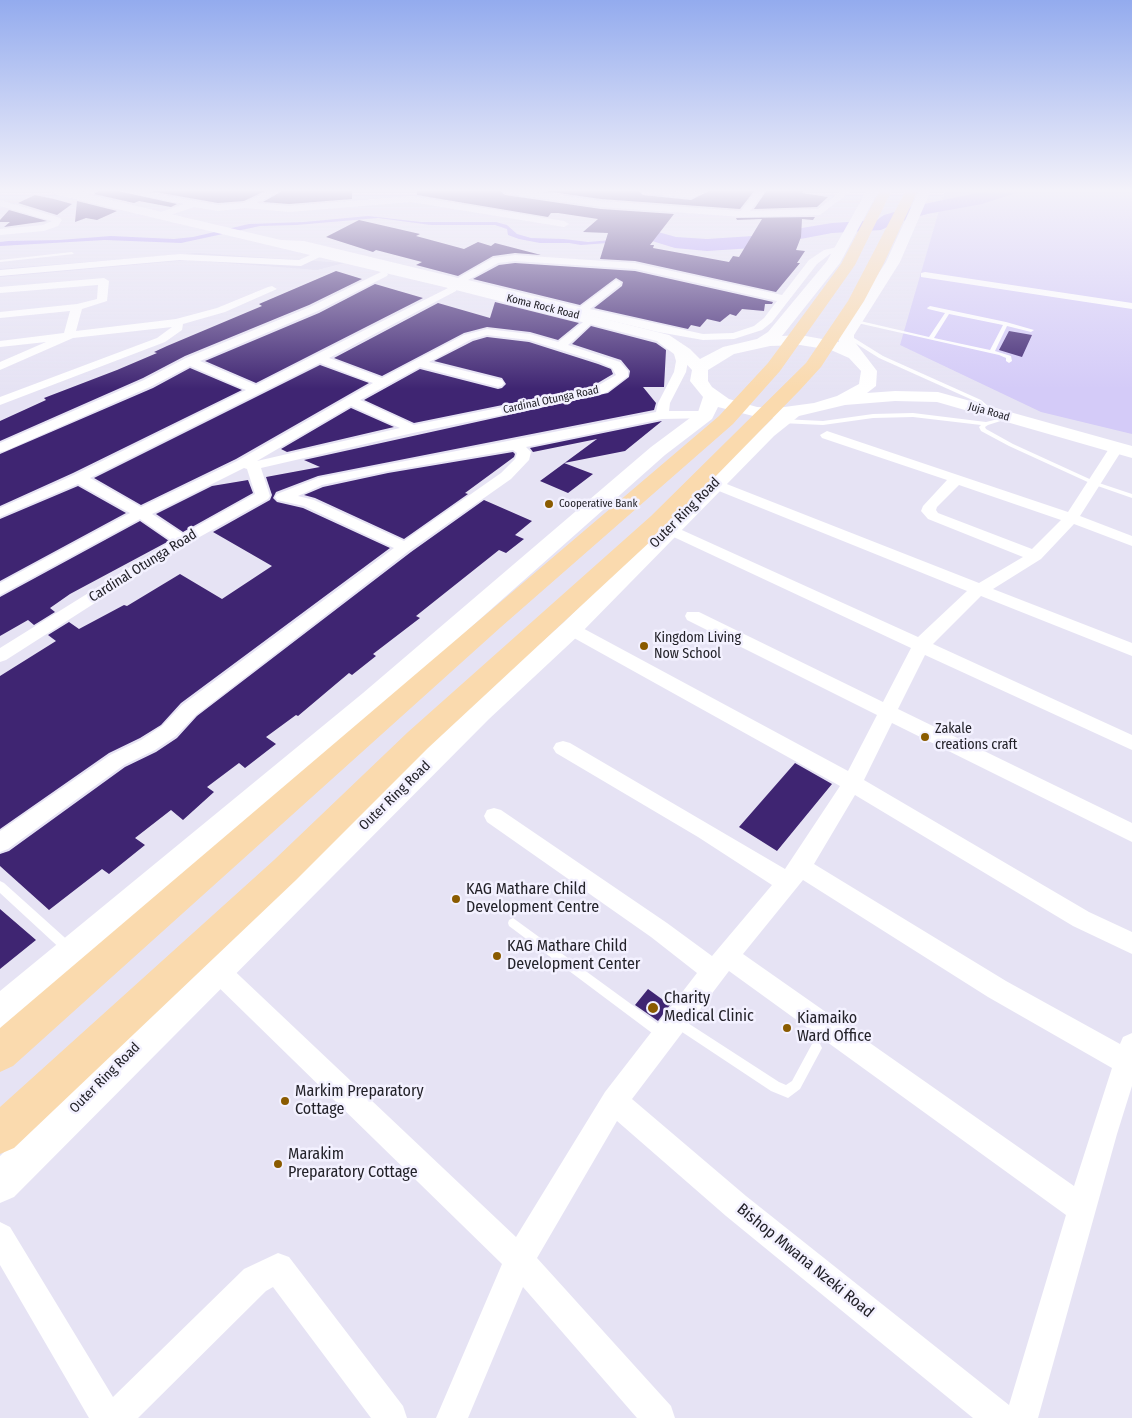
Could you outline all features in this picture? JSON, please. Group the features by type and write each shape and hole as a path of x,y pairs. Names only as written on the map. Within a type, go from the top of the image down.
{"main road":[{"name":"Koma Rock Road","path":"318,256 663,338 684,352 700,369"},
{"name":"Outer Ring Road","path":"766,342 844,256"},
{"name":"Outer Ring Road","path":"0,1053 492,621 709,436 774,367 853,256"},
{"name":"Outer Ring Road","path":"0,1134 285,870 418,740 653,527 755,425 812,367 856,301 876,265 875,256"},
{"name":"Outer Ring Road","path":"700,369 717,356 742,346 846,334 893,262 890,256"},
{"name":"Outer Ring Road","path":"712,404 785,415 843,400 867,386 868,371 858,358 846,334"},
{"path":"663,338 693,343 742,346"},
{"path":"858,358 886,378 938,398"},
{"path":"0,1013 365,706 712,404 699,381 700,369"},
{"name":"Juja Road","path":"843,400 881,396 938,398 996,418 1124,450"},
{"name":"Outer Ring Road","path":"0,1183 480,712 571,629 668,529 785,415"}],"street":[{"path":"0,273 180,257 297,263 317,256"},
{"path":"318,256 383,274 456,285 583,310 683,334 721,337 734,336 758,328 768,320 783,299 820,256"},
{"path":"349,256 664,342 678,352 682,361 680,372 664,403 662,415"},
{"path":"0,513 79,478 170,434 254,389 385,326 496,260 515,258 635,266 783,299"},
{"path":"0,448 148,383 190,361 314,309 383,274"},
{"path":"925,276 1132,306"},
{"path":"0,290 104,281 102,301 77,308 0,315"},
{"path":"583,310 616,284"},
{"path":"0,344 177,322 220,310 272,289"},
{"path":"69,336 77,308"},
{"path":"0,402 161,340 178,328 177,322"},
{"path":"561,345 587,322"},
{"name":"Cardinal Otunga Road","path":"487,332 530,337 561,345 616,365 622,371 622,376 608,387 595,392 248,465 382,382 421,364 468,337 487,332"},
{"path":"0,366 69,336"},
{"path":"318,358 382,382"},
{"path":"190,361 254,389"},
{"path":"421,364 498,383"},
{"path":"351,401 413,429"},
{"path":"284,497 327,480 388,467 516,445 712,404"},
{"path":"827,435 1071,518 1132,541"},
{"path":"0,843 117,760 148,745 169,731 189,710 405,548 506,476 522,460 524,452 516,445"},
{"path":"452,1418 519,1260 614,1101 720,963 794,875 852,784 921,645 980,589 1035,556 1071,518 1094,482 1124,450"},
{"path":"0,590 141,513 248,465 263,496 284,497 310,503 405,548"},
{"path":"79,478 141,513 182,541"},
{"path":"955,480 930,506 928,511 933,516 1035,556"},
{"path":"714,484 1132,650"},
{"name":"Cardinal Otunga Road","path":"0,656 182,541 263,496"},
{"path":"668,529 1132,743"},
{"path":"693,616 888,711 1132,834"},
{"path":"571,629 852,784 1081,918 1132,943"},
{"path":"563,748 705,830 794,875 997,989 1129,1054 1022,1418"},
{"path":"494,816 659,930 720,963 1082,1209"},
{"path":"216,969 519,1260 659,1418"},
{"name":"Bishop Mwana Nzeki Road","path":"614,1101 736,1206 999,1418"},
{"path":"0,1237 107,1418"},
{"path":"115,1418 256,1280 278,1268 390,1418"}],"lane":[{"path":"0,261 43,256"},
{"path":"930,308 1031,330"},
{"path":"931,338 948,312"},
{"path":"992,352 1006,324"},
{"path":"846,334 931,338 1009,356 1009,361"},
{"path":"846,334 881,357 980,401 996,418"},
{"path":"785,415 822,423 873,416 913,415 996,418"},
{"path":"996,418 982,427 987,433 1094,482 1132,496"},
{"path":"0,886 73,953"},
{"path":"514,923 670,1028 775,1087 788,1092 796,1085 816,1048"}],"shaded area":[{"path":"158,256 244,256 344,263 317,270 188,260 0,277 0,269"},
{"path":"926,256 1132,256 1132,434 1041,412 900,345"}],"building":[{"path":"400,256 493,256 458,276 416,265 422,262"},
{"path":"601,256 697,256 729,262 733,256 802,256 797,263 800,263 776,292 635,261 600,259"},
{"path":"515,263 635,271 773,302 772,304 765,304 764,311 742,309 736,316 730,314 720,322 707,319 700,327 691,325 688,329 594,308 622,286 623,282 616,278 580,305 473,279 499,265"},
{"path":"336,271 362,279 309,305 185,356 143,378 0,441 0,421 46,400 44,398 157,353 154,352 262,306 259,304"},
{"path":"375,284 423,298 256,383 205,361 319,313"},
{"path":"495,302 579,323 558,340 530,332 487,327 464,333 382,376 334,358 438,303 490,318"},
{"path":"591,326 656,343 666,350 664,387 643,387 656,403 654,410 318,476 276,492 273,498 277,502 303,508 390,548 181,703 161,725 109,753 0,829 0,676 56,641 48,635 69,622 79,629 124,605 127,606 180,574 222,599 272,566 213,532 270,500 272,495 266,477 320,467 304,460 608,393 629,377 630,371 621,360 572,344"},
{"path":"1009,331 1032,335 1022,357 999,350"},
{"path":"487,337 529,342 598,364 611,369 613,374 591,387 414,423 364,400 420,369 498,389 502,388 506,384 502,378 434,361 473,341"},
{"path":"320,365 369,383 236,459 141,505 94,478"},
{"path":"190,368 242,390 73,473 0,506 0,454 153,388"},
{"path":"351,408 394,427 287,452 281,449"},
{"path":"662,421 625,451 565,463 597,439 533,452 530,448"},
{"path":"513,452 515,454 514,457 465,493 468,494 404,539 315,498 304,495 323,487 388,473"},
{"path":"564,463 593,474 568,493 540,481"},
{"path":"248,480 253,493 183,532 156,514 212,486"},
{"path":"78,486 126,513 0,581 0,519"},
{"path":"484,500 532,521 515,535 524,539 506,553 499,550 416,616 420,618 373,654 376,656 352,675 349,673 298,716 296,715 266,737 276,744 245,768 239,763 207,787 214,792 183,820 171,810 135,838 145,845 109,874 102,869 49,910 0,866 0,854 9,851 125,767 156,752 177,738 197,716 411,552"},
{"path":"140,521 169,541 70,594 50,608 55,612 34,625 28,620 0,636 0,597"},
{"path":"795,763 832,784 777,851 739,827"},
{"path":"0,909 36,940 0,969"},
{"name":"Charity Medical Clinic","path":"648,989 670,1005 658,1021 635,1005"}],"place":[{"name":"Cooperative Bank","path":"549,504"},
{"name":"Kingdom Living Now School","path":"644,646"},
{"name":"Zakale creations craft","path":"925,737"},
{"name":"KAG Mathare Child Development Centre","path":"456,899"},
{"name":"KAG Mathare Child Development Center","path":"497,956"},
{"name":"Charity Medical Clinic","path":"653,1008"},
{"name":"Kiamaiko Ward Office","path":"787,1028"},
{"name":"Markim Preparatory Cottage","path":"285,1101"},
{"name":"Marakim Preparatory Cottage","path":"278,1164"}]}
